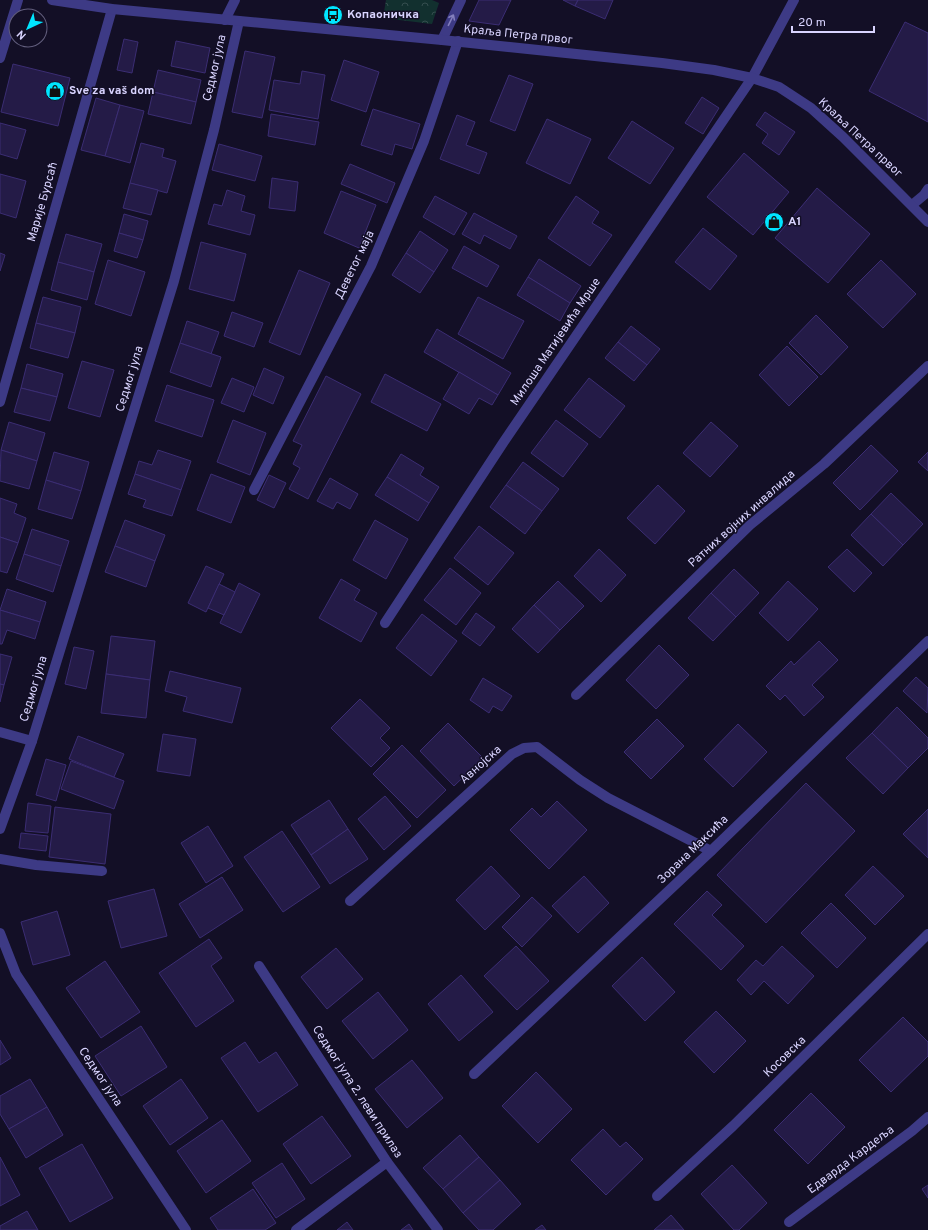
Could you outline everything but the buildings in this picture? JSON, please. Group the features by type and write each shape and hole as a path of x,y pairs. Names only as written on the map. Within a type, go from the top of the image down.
{"street":[{"path":"0,58 18,0"},
{"name":"Краља Петра првог","path":"52,0 68,1 112,9 458,41 662,63 714,70 752,78 779,88 811,108 843,137 928,222"},
{"path":"225,20 235,0"},
{"path":"442,40 461,0"},
{"name":"Милоша Матијевића Мрше","path":"385,623 503,443 752,78 794,0"},
{"name":"Марије Бурсаћ","path":"0,402 112,9"},
{"name":"Седмог јула","path":"0,829 32,742 174,281 214,130 239,21"},
{"name":"Деветог маја","path":"254,490 371,266 424,141 458,41"},
{"path":"912,205 928,189"},
{"name":"Ратних војних инвалида","path":"576,695 750,525 824,464 928,366"},
{"name":"Зорана Максића","path":"474,1074 711,851 928,641"},
{"name":"Седмог јула","path":"0,732 32,742"},
{"name":"Авнојска","path":"350,901 512,754 524,748 537,748 580,780 608,798 711,851"},
{"path":"0,858 36,865 102,871"},
{"name":"Седмог јула","path":"0,933 16,974 186,1230"},
{"name":"Косовска","path":"658,1196 733,1126 928,934"},
{"name":"Седмог јула 2. леви прилаз","path":"259,966 387,1162 438,1230"},
{"name":"Едварда Кардеља","path":"789,1222 912,1131 928,1117"},
{"path":"296,1230 387,1162"}],"green space":[{"path":"386,0 432,0 439,3 432,24 383,18"}],"place":[{"name":"Копаоничка","path":"333,15"},
{"name":"Sve za vaš dom","path":"55,91"},
{"name":"A1","path":"774,222"}]}
